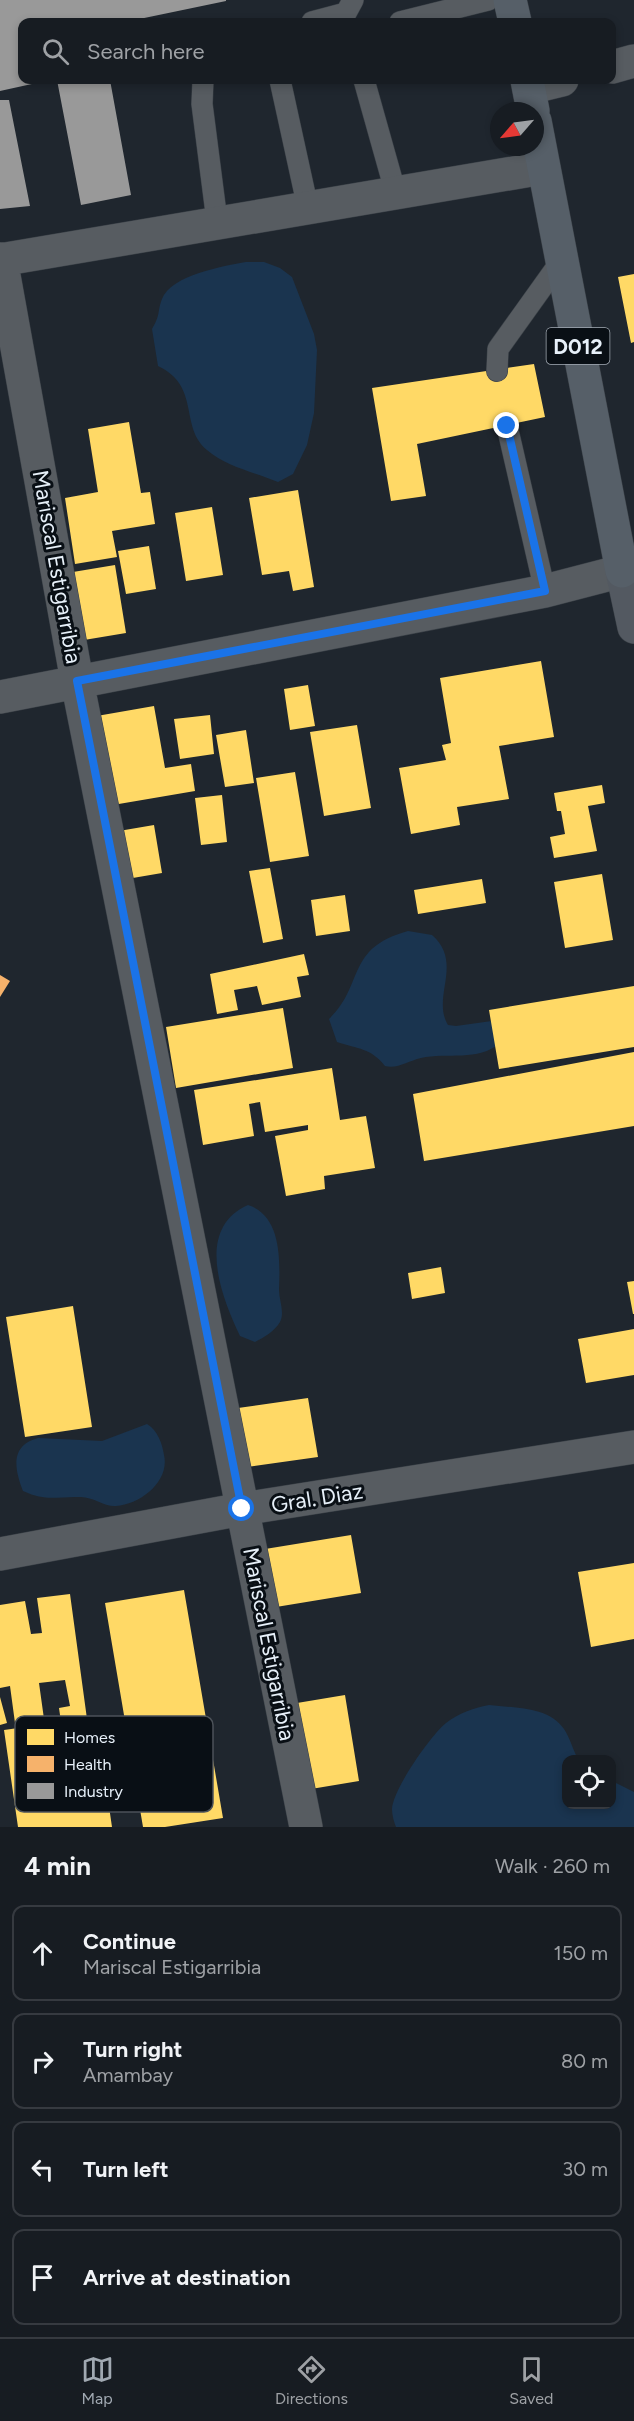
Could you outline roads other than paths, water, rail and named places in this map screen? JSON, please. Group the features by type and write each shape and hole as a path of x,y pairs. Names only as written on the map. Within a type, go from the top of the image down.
{"main road":[{"path":"510,0 514,18"},
{"name":"D012","path":"541,156 561,261 628,570"},
{"path":"628,570 634,627"}],"street":[{"path":"616,66 634,61"},
{"path":"530,93 552,84"},
{"path":"0,258 543,168"},
{"name":"Mariscal Estigarribia","path":"0,258 77,681 306,1827"},
{"path":"0,697 545,591 628,570"},
{"name":"Gral. Diaz","path":"0,1554 242,1509 634,1447"}],"lane":[{"path":"416,18 488,0"},
{"path":"327,18 349,12"},
{"path":"203,84 202,104 217,221"},
{"path":"280,84 308,208"},
{"path":"365,84 396,194"},
{"path":"497,371 498,349 561,261"},
{"path":"507,426 545,591"}]}
